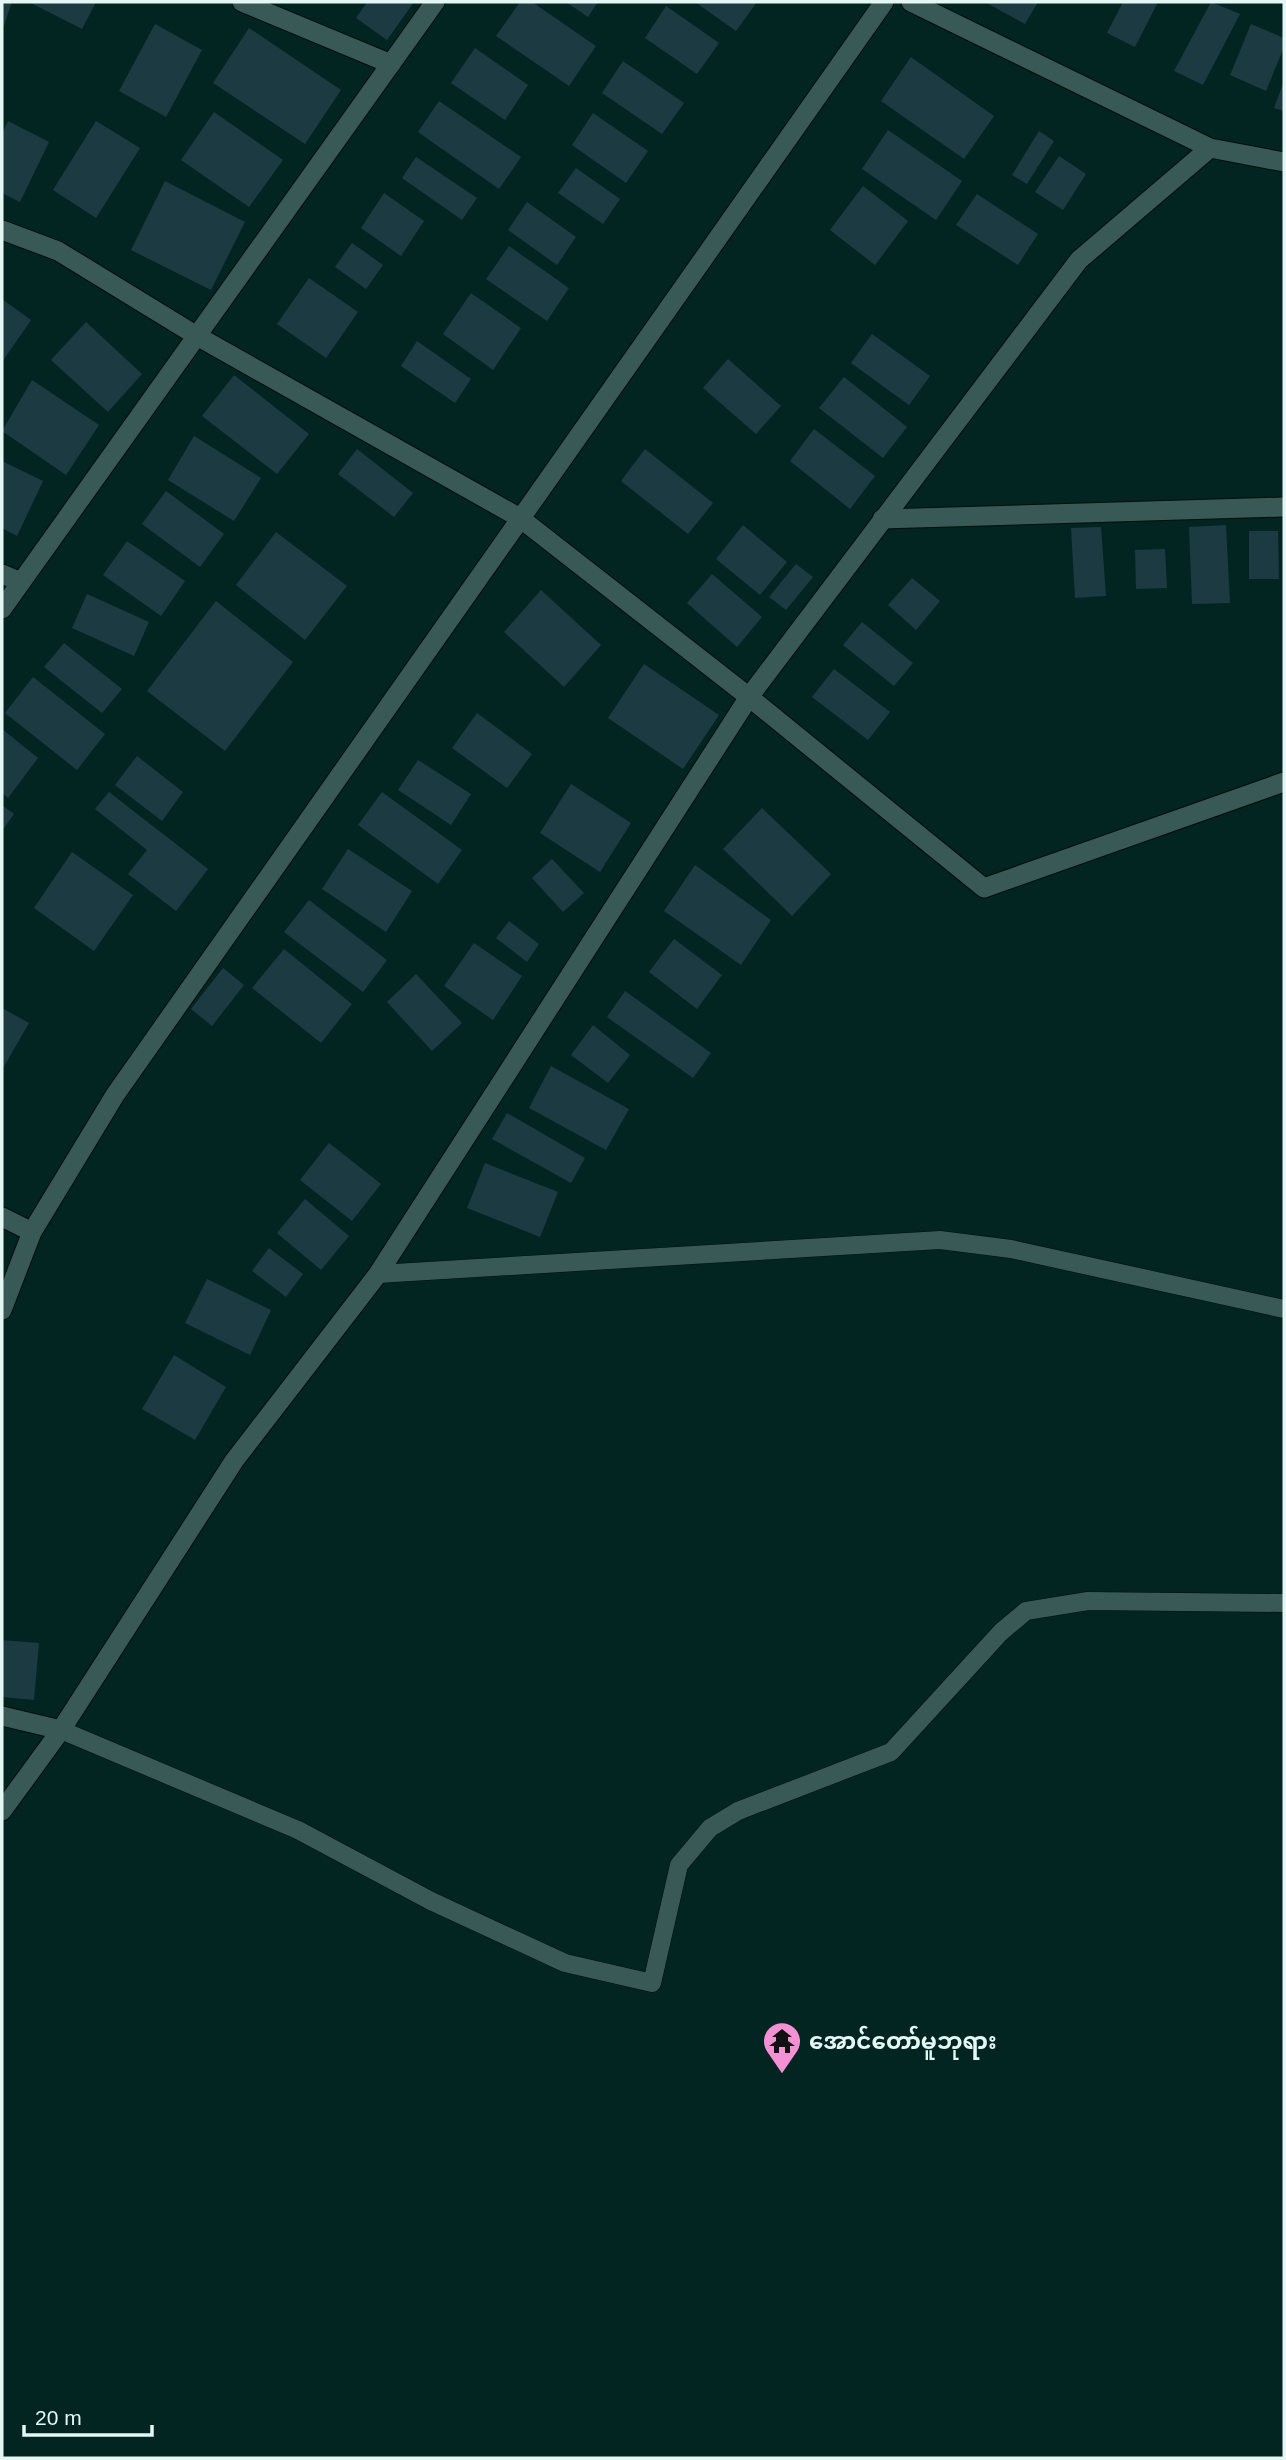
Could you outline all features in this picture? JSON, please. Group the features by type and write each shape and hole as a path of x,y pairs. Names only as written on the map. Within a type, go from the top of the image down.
{"street":[{"path":"242,2 391,64"},
{"path":"2,609 435,2"},
{"path":"2,1310 32,1232 115,1095 884,2"},
{"path":"911,2 1210,148 1284,162"},
{"path":"2,1811 61,1730 234,1461 378,1273 749,697 1079,260 1210,148"},
{"path":"2,230 58,251 197,336 520,518 749,697 984,888 1284,782"},
{"path":"882,519 1284,507"},
{"path":"2,574 21,582"},
{"path":"2,1217 32,1232"},
{"path":"2,1716 61,1730"}],"lane":[{"path":"378,1273 940,1241 1011,1249 1284,1310"},
{"path":"61,1730 298,1829 431,1901 565,1963 652,1983 679,1865 710,1828 738,1811 891,1752 1001,1632 1026,1611 1087,1601 1284,1603"}],"building":[{"path":"2,2 12,2 2,31"},
{"path":"29,2 96,2 82,29"},
{"path":"367,2 414,2 387,40 356,18"},
{"path":"520,2 532,2 596,46 569,86 496,36"},
{"path":"566,2 598,2 588,17"},
{"path":"695,2 757,2 736,31"},
{"path":"985,2 1038,2 1025,24"},
{"path":"1123,2 1158,2 1135,47 1107,33"},
{"path":"1211,2 1240,14 1203,85 1174,71"},
{"path":"666,6 719,43 697,74 645,38"},
{"path":"155,24 202,50 166,117 119,91"},
{"path":"1251,24 1284,38 1284,47 1266,91 1230,75"},
{"path":"249,28 341,90 305,144 213,83"},
{"path":"475,48 528,85 505,120 451,83"},
{"path":"911,57 994,116 964,159 881,101"},
{"path":"623,61 684,103 662,134 602,93"},
{"path":"1284,81 1284,111 1274,108"},
{"path":"439,101 521,157 499,189 418,132"},
{"path":"214,112 283,160 249,207 181,160"},
{"path":"593,113 648,151 626,183 572,145"},
{"path":"8,121 49,142 20,202 2,193 2,134"},
{"path":"96,121 140,148 96,218 53,190"},
{"path":"888,130 962,181 936,220 862,169"},
{"path":"1039,131 1054,141 1027,184 1012,175"},
{"path":"1059,156 1086,174 1063,210 1035,192"},
{"path":"416,157 477,198 462,220 402,178"},
{"path":"576,168 620,199 603,224 558,193"},
{"path":"165,181 245,222 211,290 131,250"},
{"path":"863,186 908,221 875,265 830,230"},
{"path":"384,193 424,221 401,256 361,228"},
{"path":"977,194 1038,234 1018,265 956,225"},
{"path":"527,202 576,237 557,265 508,230"},
{"path":"352,243 383,265 366,289 335,267"},
{"path":"509,246 569,288 547,321 486,279"},
{"path":"309,278 358,312 326,358 277,324"},
{"path":"471,293 521,328 493,370 443,334"},
{"path":"2,299 31,320 2,362"},
{"path":"86,322 142,374 108,412 51,360"},
{"path":"872,334 930,376 909,405 851,363"},
{"path":"417,341 471,379 455,403 401,366"},
{"path":"728,359 781,406 756,434 703,388"},
{"path":"234,375 309,434 277,474 202,416"},
{"path":"844,377 907,427 883,458 819,408"},
{"path":"32,380 99,425 66,475 2,431"},
{"path":"814,429 875,476 850,509 790,461"},
{"path":"194,436 261,478 234,521 168,480"},
{"path":"357,449 413,493 394,517 338,474"},
{"path":"645,449 713,503 688,534 621,481"},
{"path":"2,461 43,481 17,536 2,528"},
{"path":"166,491 224,534 200,567 142,524"},
{"path":"743,525 787,562 760,595 716,559"},
{"path":"1226,525 1230,603 1192,604 1189,527"},
{"path":"1101,527 1106,596 1075,598 1071,528"},
{"path":"1249,531 1278,531 1279,579 1249,579"},
{"path":"276,532 347,586 305,640 236,585"},
{"path":"127,541 185,581 161,616 103,575"},
{"path":"1165,549 1167,588 1136,589 1135,550"},
{"path":"796,564 813,577 786,610 769,597"},
{"path":"712,574 762,617 737,647 687,603"},
{"path":"912,578 940,601 916,630 888,605"},
{"path":"541,590 601,645 564,687 504,632"},
{"path":"87,594 149,622 134,656 72,628"},
{"path":"216,601 293,662 225,751 147,691"},
{"path":"862,622 913,663 894,686 843,645"},
{"path":"64,643 122,689 102,713 44,667"},
{"path":"644,664 719,715 683,769 608,718"},
{"path":"834,669 890,712 868,740 812,697"},
{"path":"33,677 105,734 77,770 5,713"},
{"path":"477,713 532,754 507,788 452,748"},
{"path":"2,729 38,758 8,798 2,793"},
{"path":"137,756 183,792 162,821 115,785"},
{"path":"418,760 471,794 451,825 398,790"},
{"path":"571,784 631,823 600,872 540,833"},
{"path":"109,792 208,869 176,911 128,874 147,850 95,809"},
{"path":"382,792 462,850 438,884 358,825"},
{"path":"2,805 14,814 2,831"},
{"path":"762,808 831,874 792,916 723,849"},
{"path":"348,849 412,891 386,932 322,889"},
{"path":"72,852 133,895 94,951 34,908"},
{"path":"552,859 584,893 563,912 532,878"},
{"path":"695,865 771,920 741,965 664,911"},
{"path":"309,900 387,960 363,992 284,932"},
{"path":"509,921 539,944 527,962 496,938"},
{"path":"674,939 722,975 697,1009 649,972"},
{"path":"474,943 522,976 493,1020 444,986"},
{"path":"284,949 352,1004 321,1043 252,988"},
{"path":"223,968 244,985 212,1026 191,1009"},
{"path":"416,974 462,1023 432,1051 387,1002"},
{"path":"625,991 711,1053 693,1078 607,1017"},
{"path":"2,1008 29,1023 2,1070"},
{"path":"593,1025 630,1055 608,1083 571,1055"},
{"path":"551,1066 629,1109 606,1150 529,1108"},
{"path":"507,1113 585,1158 571,1183 492,1139"},
{"path":"329,1143 381,1184 352,1221 300,1180"},
{"path":"485,1163 558,1192 540,1237 467,1208"},
{"path":"305,1199 349,1236 321,1270 277,1233"},
{"path":"269,1248 303,1274 286,1297 252,1271"},
{"path":"207,1279 271,1310 250,1355 185,1323"},
{"path":"174,1355 226,1387 195,1440 142,1409"},
{"path":"2,1640 39,1643 34,1700 2,1697"}],"place":[{"name":"အောင်တော်မူဘုရား","path":"782,2075"}]}
